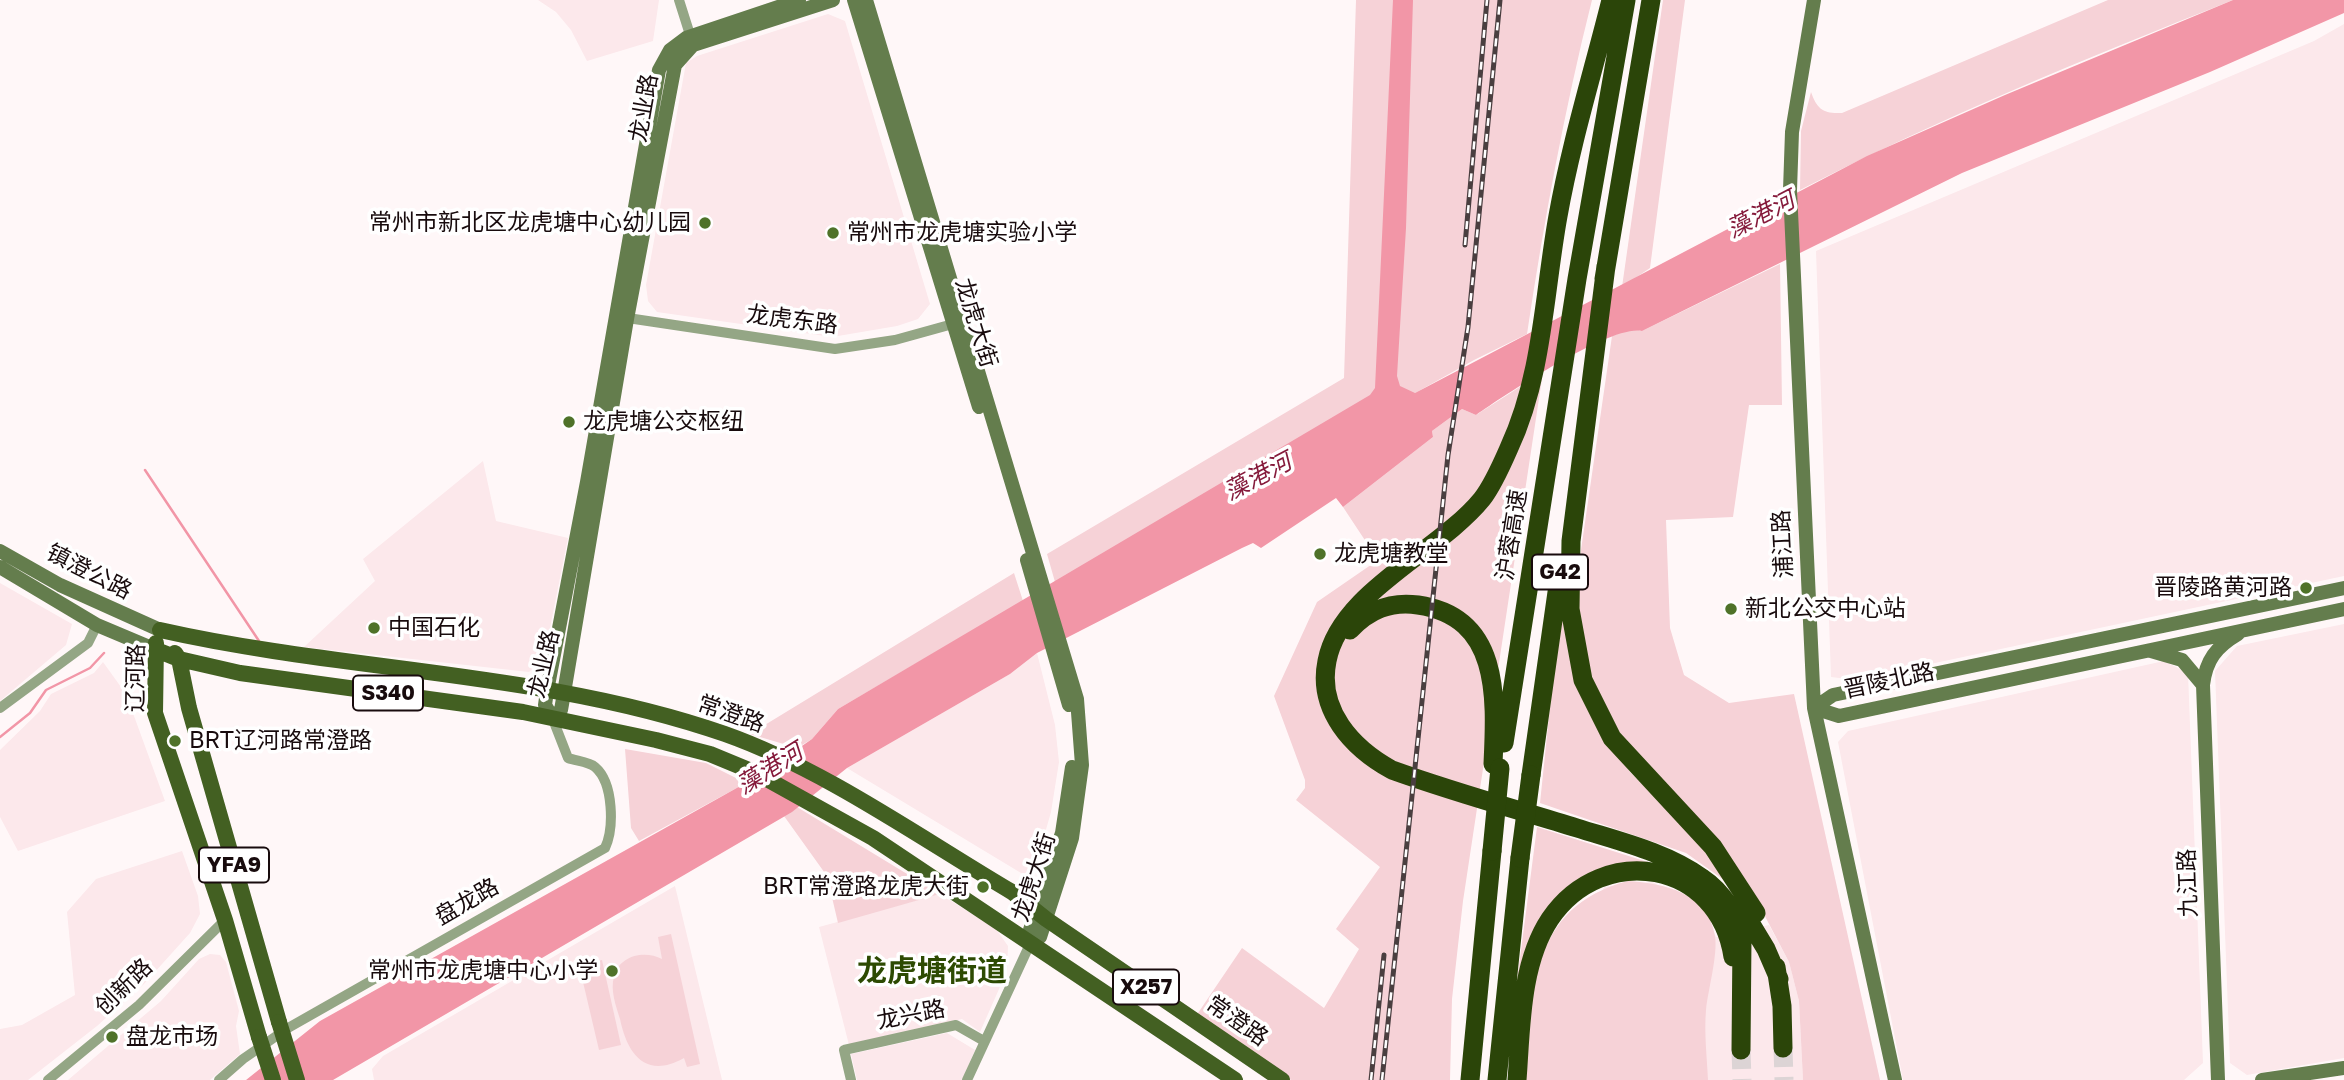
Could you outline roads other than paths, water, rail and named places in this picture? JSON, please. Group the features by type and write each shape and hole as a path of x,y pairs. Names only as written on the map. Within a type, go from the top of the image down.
{"highway":[{"path":"1611,0 1566,171 1548,293 1530,388 1510,447 1483,498 1442,538 1365,600 1341,626 1326,668 1330,706 1350,739 1373,759 1392,770 1611,838 1662,857 1703,878 1729,906 1738,922 1742,939 1741,1050"},
{"name":"沪蓉高速","path":"1470,1072 1497,766 1626,0"},
{"path":"1651,0 1606,266 1592,368 1571,541 1570,610 1583,680 1612,738 1713,847 1757,915 1779,979 1783,1048"},
{"name":"G42","path":"1497,1080 1531,775 1592,368"},
{"path":"1497,766 1490,673 1483,645 1462,620 1431,607 1403,602 1383,606 1360,620 1347,634 1339,649 1333,684 1346,721 1372,747 1392,760 1688,859 1721,883 1737,902 1766,949 1779,979"},
{"path":"1517,1080 1530,973 1534,955 1549,921 1571,895 1586,885 1618,872 1668,874 1703,894 1717,912 1731,945 1740,1018"}],"main road":[{"name":"常澄路","path":"160,630 227,645 564,693 667,716 780,755 1012,892 1041,916 1282,1080"},
{"name":"辽河路","path":"160,630 154,649 155,713 189,822 225,920 273,1080"},
{"name":"辽河路","path":"160,630 179,659 189,708 297,1080"},
{"name":"常澄路","path":"154,649 179,659 224,670 552,717 710,754 812,801 873,838 1234,1080"},
{"path":"189,708 187,685 191,676 204,670 224,670"}],"street":[{"path":"679,0 692,41"},
{"path":"692,41 799,0"},
{"path":"692,41 833,0"},
{"name":"龙虎大街","path":"854,0 958,322 1060,656 1077,699 1082,765 1072,838 1041,916 1040,937 1030,944"},
{"name":"龙虎大街","path":"866,0 958,322"},
{"name":"浦江路","path":"1815,0 1793,120 1790,190 1791,265 1814,708 1895,1080"},
{"name":"龙业路","path":"621,317 564,693 561,710 552,717 545,705 547,691 621,317 675,65 692,41"},
{"name":"龙虎东路","path":"621,317 835,349 895,340 958,322"},
{"name":"镇澄公路","path":"0,551 83,596 160,630"},
{"name":"镇澄公路","path":"0,567 97,625 154,649"},
{"name":"晋陵北路","path":"1814,708 1833,695 2344,588"},
{"name":"晋陵北路","path":"1814,708 1839,716 2344,610"},
{"path":"0,708 88,643 97,625"},
{"path":"2203,685 2206,665 2216,649 2247,629"},
{"path":"2146,650 2182,660 2203,685"},
{"name":"九江路","path":"2203,685 2218,1080"},
{"name":"盘龙路","path":"219,1080 243,1059 310,1015 605,848 611,835 606,784 595,767 568,758 552,717"},
{"name":"创新路","path":"48,1080 139,1004 225,920"},
{"path":"967,1080 1030,944"},
{"name":"龙兴路","path":"851,1080 844,1051 956,1025 984,1041"},
{"path":"2262,1080 2344,1068"}],"water":[{"name":"藻港河","path":"1393,0 1413,0 1406,228 1397,376 1400,386 1415,393 1867,156 2233,0 2344,0 2344,13 2210,72 1962,173 1642,331 1607,338 1583,349 1476,415 1462,409 1432,431 1433,437 1343,507 1336,498 1261,548 1253,543 1242,548 1037,653 1010,674 847,768 792,812 333,1080 246,1080 320,1021 760,775 812,739 838,709 1370,395 1375,388"}],"waterway":[{"path":"145,470 259,641"},
{"path":"0,737 30,713 46,690 90,668 104,653"}],"tunnel":[{"path":"1783,1048 1784,1080"},
{"path":"1741,1050 1742,1080"}],"railway":[{"path":"1465,245 1487,0"},
{"path":"1382,1080 1448,455 1468,327 1500,0"},
{"path":"1371,1080 1384,955"}],"place":[{"name":"常州市新北区龙虎塘中心幼儿园","path":"705,223"},
{"name":"常州市龙虎塘实验小学","path":"833,233"},
{"name":"龙虎塘公交枢纽","path":"569,422"},
{"name":"龙虎塘教堂","path":"1320,554"},
{"name":"晋陵路黄河路","path":"2306,588"},
{"name":"新北公交中心站","path":"1731,609"},
{"name":"中国石化","path":"374,628"},
{"name":"BRT辽河路常澄路","path":"175,741"},
{"name":"BRT常澄路龙虎大街","path":"983,887"},
{"name":"常州市龙虎塘中心小学","path":"612,971"},
{"name":"盘龙市场","path":"112,1037"}],"district":[{"name":"龙虎塘街道","path":"932,971"}]}
